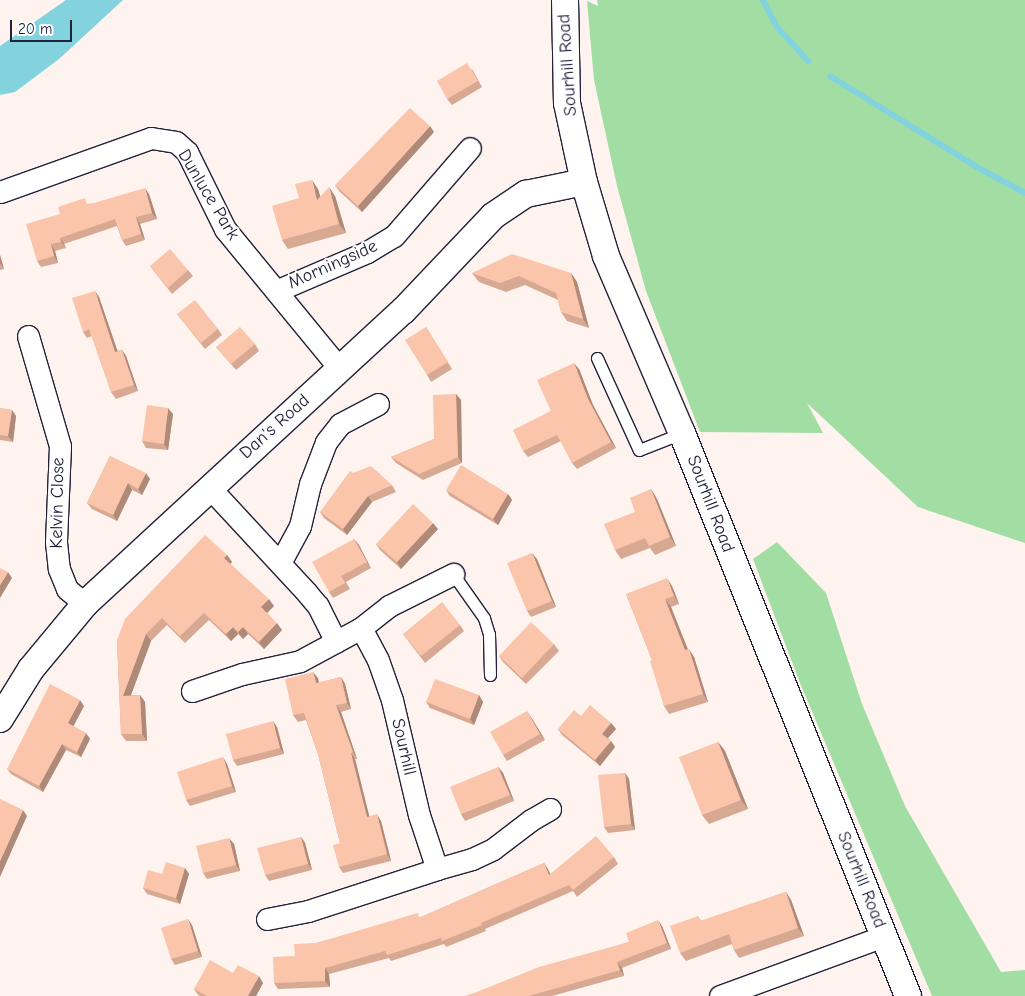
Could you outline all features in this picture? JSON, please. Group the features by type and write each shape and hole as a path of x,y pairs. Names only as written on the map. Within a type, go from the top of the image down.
{"street":[{"name":"Sourhill Road","path":"565,0 568,103 584,182 606,256 682,433 908,996"},
{"name":"Dunluce Park","path":"0,192 151,138 169,139 187,152 219,219 339,368"},
{"name":"Morningside","path":"276,291 367,252 394,236 470,148"},
{"name":"Dan's Road","path":"0,719 31,669 85,604 209,487 403,311 493,216 511,201 532,192 584,182"},
{"name":"Kelvin Close","path":"28,336 60,446 56,542 59,569 67,589 85,604"},
{"path":"280,564 300,526 310,484 326,442 340,424 378,404"},
{"path":"209,487 318,606 336,642"},
{"path":"192,691 242,674 300,662 361,628 389,606 453,574"},
{"name":"Sourhill","path":"361,628 378,660 392,700 419,815 437,868"},
{"path":"267,920 308,911 437,868 472,860 493,849 531,820 550,809"},
{"path":"720,996 884,936"}],"lane":[{"path":"597,358 639,450 682,433"},
{"path":"453,574 484,618 490,634 490,675"}],"green space":[{"path":"597,0 1025,0 1025,543 918,507 807,403 823,433 700,432 646,291 617,186 594,80 587,1 598,6"},
{"path":"777,542 826,593 862,704 905,806 1001,972 1025,970 1025,996 932,996 800,683 753,559"}],"water":[{"path":"66,0 123,0 59,59 15,92 0,95 0,46"}],"building":[{"path":"467,63 478,81 447,99 437,81"},
{"path":"410,108 430,126 358,206 335,185"},
{"path":"312,180 317,200 329,187 339,224 282,240 272,206 299,198 295,184"},
{"path":"145,188 152,213 136,217 141,234 122,240 115,219 60,238 61,242 51,244 54,256 37,261 26,224 60,214 58,207 85,198 87,205"},
{"path":"170,249 188,270 168,288 150,266"},
{"path":"512,254 571,273 583,319 561,312 556,293 519,276 500,283 472,273"},
{"path":"95,291 115,352 122,350 134,385 111,392 89,329 83,332 72,298"},
{"path":"195,300 218,329 201,343 177,314"},
{"path":"240,327 255,344 231,364 216,347"},
{"path":"426,327 448,362 427,375 405,340"},
{"path":"574,363 588,399 611,442 572,463 557,435 523,451 513,430 551,411 537,380"},
{"path":"456,394 458,457 419,474 391,457 434,439 433,395"},
{"path":"147,405 168,408 164,444 142,441"},
{"path":"0,408 12,410 8,436 0,435"},
{"path":"110,456 146,473 138,489 128,483 113,515 87,503"},
{"path":"461,465 508,494 493,519 446,490"},
{"path":"371,466 392,485 368,496 343,529 320,512 350,471 353,473"},
{"path":"651,489 670,537 649,546 645,538 615,550 604,524 635,512 630,498"},
{"path":"413,504 433,523 397,562 376,544"},
{"path":"205,535 227,555 224,558 269,599 261,607 277,623 259,642 243,627 238,632 233,627 226,634 204,613 180,636 162,618 146,634 123,696 140,695 142,734 121,734 117,640 125,619"},
{"path":"354,539 367,562 341,576 345,583 329,592 312,562"},
{"path":"532,553 552,601 527,611 507,563"},
{"path":"0,568 8,572 0,585"},
{"path":"667,578 674,596 665,599 685,650 689,649 703,694 664,706 650,661 652,660 626,594"},
{"path":"442,602 460,625 421,656 403,634"},
{"path":"531,622 554,644 522,678 499,656"},
{"path":"313,672 316,683 341,677 347,703 336,705 353,752 351,753 367,817 377,814 387,854 339,867 333,845 340,843 318,754 304,713 293,715 285,679"},
{"path":"435,679 479,695 470,719 426,702"},
{"path":"50,684 80,700 68,723 86,733 77,752 62,744 39,786 7,769"},
{"path":"590,705 611,723 602,734 611,741 595,760 558,729 574,710 581,716"},
{"path":"527,711 540,734 503,755 490,732"},
{"path":"273,721 280,748 233,760 226,734"},
{"path":"718,742 741,800 702,815 679,757"},
{"path":"223,757 232,786 186,800 177,772"},
{"path":"498,767 510,795 461,814 450,787"},
{"path":"625,773 631,824 604,827 598,775"},
{"path":"0,799 23,810 0,861"},
{"path":"596,836 614,857 573,890 569,885 442,941 441,938 387,955 385,951 325,968 325,981 274,983 273,957 295,956 294,944 316,943 418,913 419,918 544,863 549,875"},
{"path":"301,837 308,864 265,875 257,848"},
{"path":"229,838 236,865 203,873 196,846"},
{"path":"166,862 185,868 176,898 143,888 148,870 162,874"},
{"path":"786,892 798,928 734,950 729,934 680,953 670,926 698,916 700,921"},
{"path":"188,919 198,951 171,959 161,928"},
{"path":"658,920 667,943 617,962 620,970 529,996 466,996 539,967 629,942 626,933"},
{"path":"210,960 233,973 238,965 259,976 248,996 207,996 194,989"}],"waterway":[{"path":"763,0 777,27 808,61"},
{"path":"830,76 975,166 1025,193"}]}
